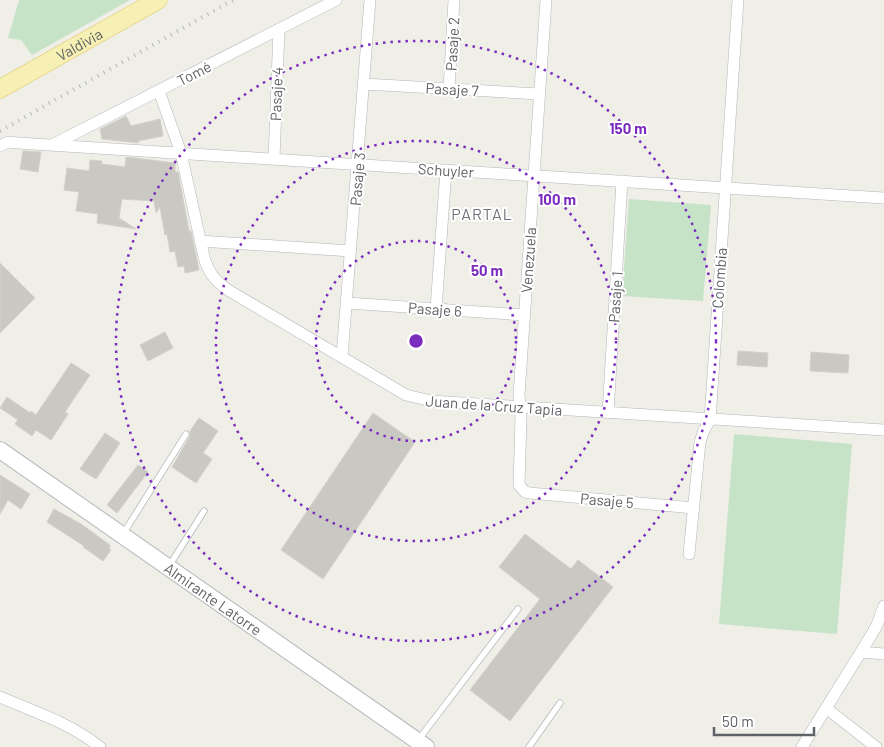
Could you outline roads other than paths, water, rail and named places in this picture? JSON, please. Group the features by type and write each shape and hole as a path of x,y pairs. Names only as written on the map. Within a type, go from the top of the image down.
{"main road":[{"name":"Valdivia","path":"0,89 158,0"},
{"name":"Almirante Latorre","path":"0,450 422,744"}],"street":[{"name":"Tomé","path":"53,145 336,0"},
{"name":"Pasaje 3","path":"342,357 370,0"},
{"name":"Pasaje 2","path":"449,89 454,0"},
{"name":"Venezuela","path":"522,489 518,480 521,418 519,395 546,0"},
{"name":"Colombia","path":"689,554 700,442 710,420 738,0"},
{"name":"Pasaje 4","path":"274,159 279,29"},
{"name":"Pasaje 7","path":"364,84 539,94"},
{"name":"Juan de la Cruz Tapia","path":"159,91 181,152 206,266 215,280 228,290 397,391 414,398 431,401 884,430"},
{"name":"Schuyler","path":"4,144 181,152 884,198"},
{"path":"436,309 446,170"},
{"name":"Pasaje 1","path":"608,413 622,181"},
{"path":"200,241 351,251"},
{"name":"Pasaje 6","path":"347,303 524,315"},
{"name":"Pasaje 5","path":"522,489 530,493 694,508"},
{"path":"802,747 877,625 884,606"},
{"path":"861,652 884,654"},
{"path":"0,697 45,714 65,724 100,747"},
{"path":"826,708 876,747"}],"lane":[{"path":"122,536 186,434"},
{"path":"168,568 204,511"},
{"path":"422,744 518,609"},
{"path":"529,747 560,703"}],"railway":[{"path":"0,131 233,0"}],"district":[{"name":"PARTAL","path":"482,213"}]}
